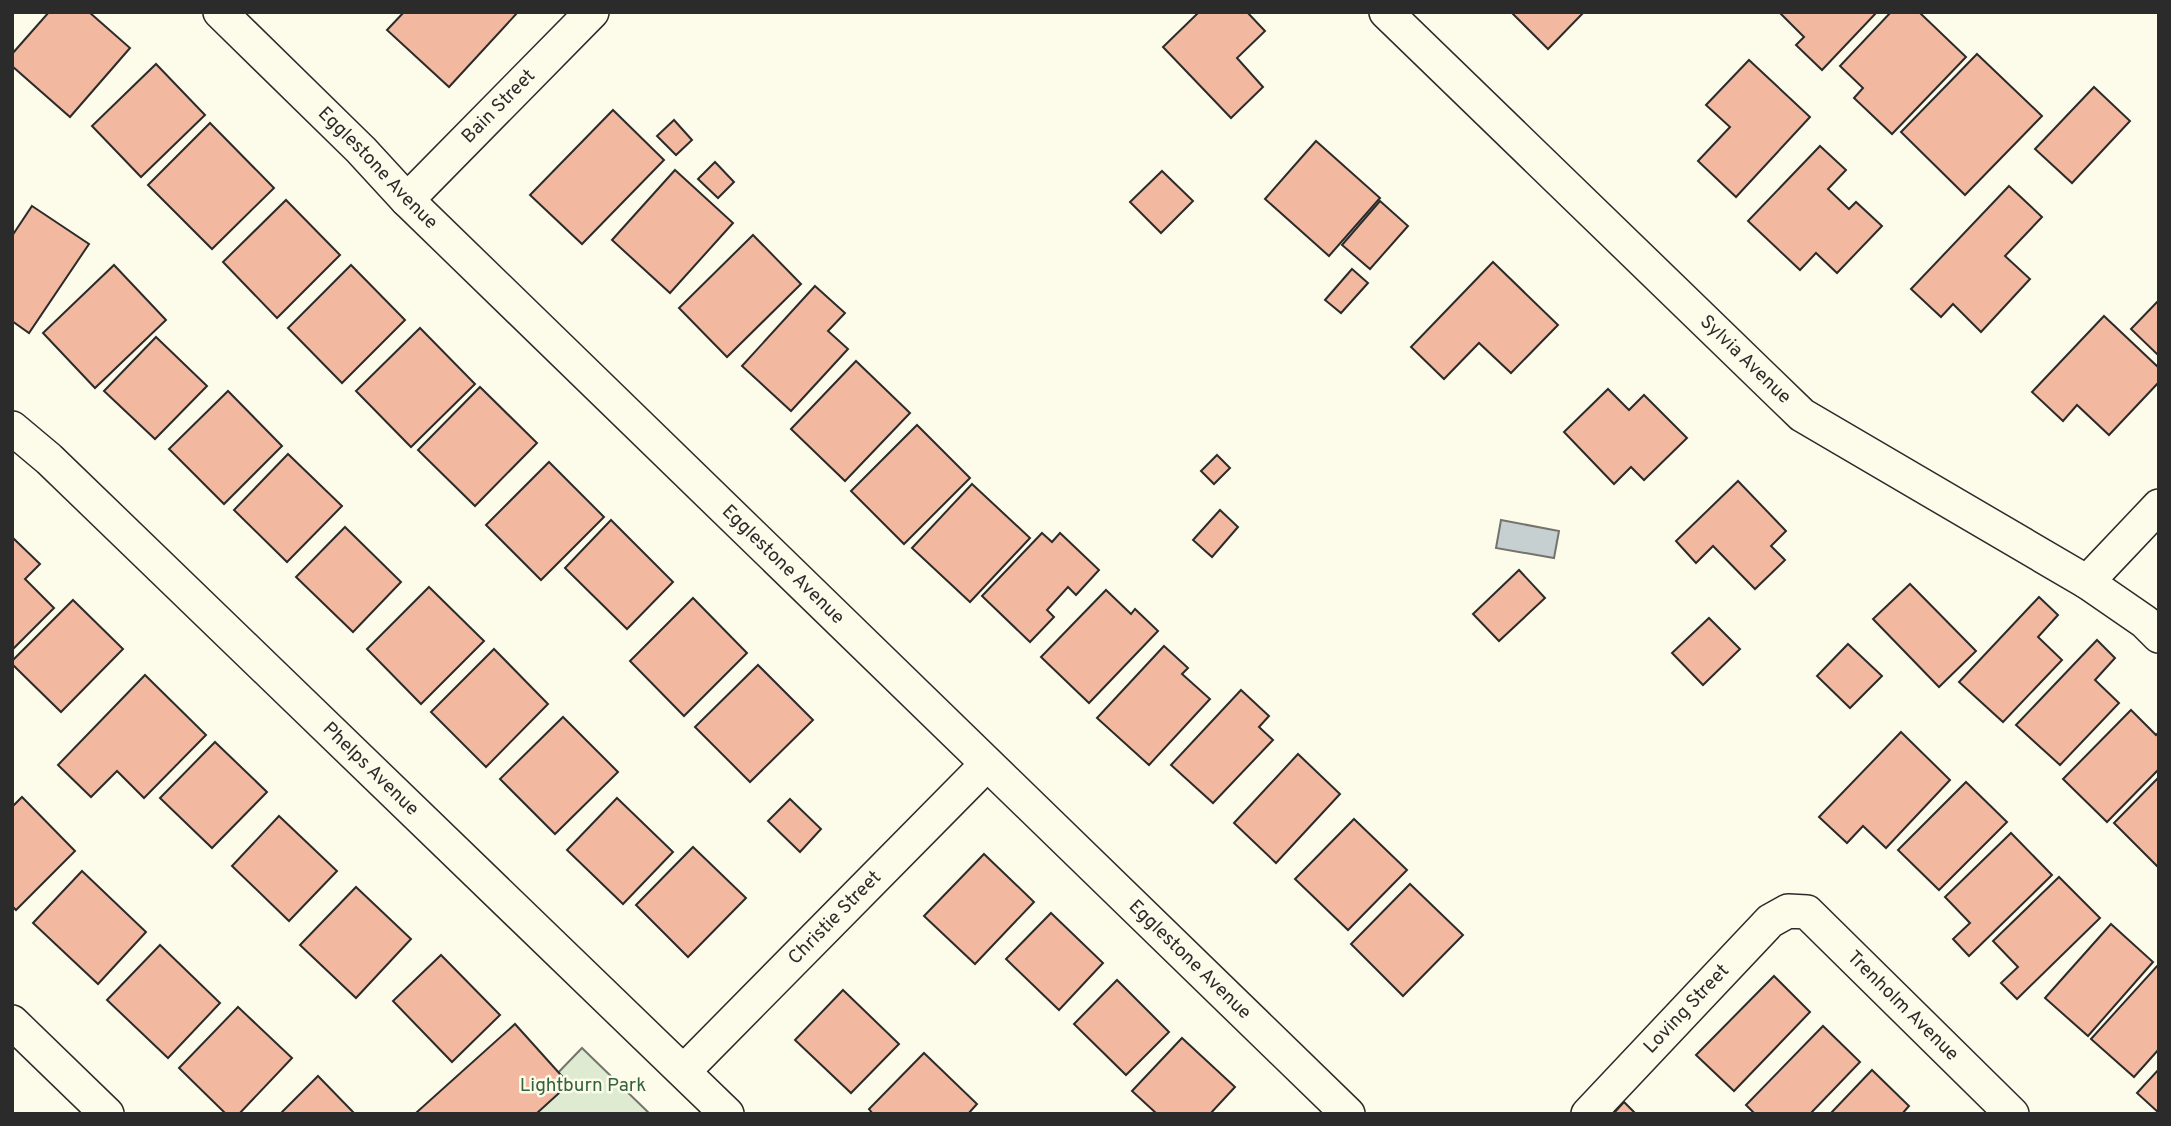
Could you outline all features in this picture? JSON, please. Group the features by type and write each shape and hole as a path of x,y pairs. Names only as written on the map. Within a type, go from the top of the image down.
{"street":[{"name":"Egglestone Avenue","path":"220,12 361,150 407,200 1348,1114"},
{"name":"Bain Street","path":"407,200 592,12"},
{"name":"Sylvia Avenue","path":"1386,12 1802,415 2087,582 2145,622 2159,636"},
{"name":"Phelps Avenue","path":"12,428 60,468 727,1114"},
{"path":"2087,582 2159,506"},
{"name":"Christie Street","path":"684,1071 987,764"},
{"name":"Loving Street","path":"1588,1114 1770,921 1788,911"},
{"name":"Trenholm Avenue","path":"1788,911 1807,912 2012,1114"},
{"path":"12,1022 107,1114"}],"green space":[{"name":"Lightburn Park","path":"582,1048 650,1114 518,1114"}],"shaded area":[{"path":"1501,520 1559,531 1554,558 1496,548"}],"building":[{"path":"49,12 89,12 130,48 70,117 12,66 12,54"},
{"path":"404,12 518,12 449,87 387,30"},
{"path":"1199,12 1247,12 1265,31 1237,58 1263,87 1231,118 1163,47"},
{"path":"1511,12 1584,12 1548,49"},
{"path":"1779,12 1877,12 1822,70 1796,45 1804,37"},
{"path":"1891,12 1919,12 1966,57 1892,134 1854,98 1863,88 1840,66"},
{"path":"1977,54 2042,116 1965,195 1901,132"},
{"path":"1749,60 1810,117 1736,197 1698,161 1730,127 1706,105"},
{"path":"156,64 205,115 141,177 92,126"},
{"path":"2094,87 2130,121 2072,183 2035,149"},
{"path":"613,110 664,160 582,244 530,195"},
{"path":"674,120 692,140 676,155 657,136"},
{"path":"210,123 274,188 212,249 148,185"},
{"path":"1316,141 1380,198 1329,256 1265,199"},
{"path":"1820,146 1846,170 1828,189 1849,209 1856,202 1882,226 1837,273 1816,253 1800,270 1748,221"},
{"path":"715,162 734,182 718,198 698,179"},
{"path":"675,170 733,223 670,293 612,240"},
{"path":"1162,171 1193,201 1161,233 1130,202"},
{"path":"2009,186 2042,217 2005,256 2030,279 1981,332 1953,304 1941,317 1911,289"},
{"path":"286,200 340,255 277,318 223,262"},
{"path":"1380,201 1408,226 1370,269 1342,245"},
{"path":"32,206 89,244 29,333 12,321 12,236"},
{"path":"753,235 801,284 727,357 679,308"},
{"path":"1493,262 1558,325 1511,373 1479,343 1444,379 1411,347"},
{"path":"114,265 166,320 95,388 43,333"},
{"path":"351,265 405,320 342,383 288,328"},
{"path":"1352,269 1368,283 1341,313 1325,300"},
{"path":"815,286 845,313 828,331 848,349 791,411 742,366"},
{"path":"2159,300 2159,356 2131,329"},
{"path":"2104,316 2159,368 2159,382 2109,435 2077,405 2063,421 2032,392"},
{"path":"420,328 475,384 411,447 356,391"},
{"path":"156,337 207,386 155,439 104,391"},
{"path":"856,361 910,413 845,481 791,429"},
{"path":"480,387 537,443 475,506 418,450"},
{"path":"1608,389 1629,410 1644,395 1687,438 1644,480 1631,467 1614,484 1564,432"},
{"path":"228,391 282,446 224,504 169,449"},
{"path":"917,425 970,478 904,544 851,491"},
{"path":"288,454 342,506 287,562 234,510"},
{"path":"1217,455 1230,468 1214,484 1201,471"},
{"path":"549,462 604,517 541,580 486,525"},
{"path":"1738,481 1786,531 1771,546 1785,560 1755,589 1713,546 1696,563 1676,541"},
{"path":"972,484 1030,538 970,602 912,548"},
{"path":"1220,510 1238,527 1212,557 1193,540"},
{"path":"611,520 673,582 627,629 565,568"},
{"path":"345,527 401,582 353,632 296,577"},
{"path":"1042,533 1052,542 1060,533 1099,570 1076,595 1068,587 1047,610 1054,617 1030,642 982,596"},
{"path":"12,537 40,564 25,579 54,608 12,650"},
{"path":"1519,570 1545,598 1499,641 1473,614"},
{"path":"1910,584 1976,651 1939,687 1873,619"},
{"path":"429,587 484,641 421,704 367,649"},
{"path":"1106,590 1131,614 1135,609 1158,631 1089,703 1041,657"},
{"path":"2039,597 2058,615 2038,637 2062,660 2003,722 1959,682"},
{"path":"693,598 747,653 684,716 630,661"},
{"path":"73,600 123,649 61,712 12,661"},
{"path":"1709,618 1740,649 1703,685 1672,653"},
{"path":"2097,640 2115,658 2095,680 2119,703 2060,765 2016,725"},
{"path":"1848,644 1882,676 1850,708 1817,676"},
{"path":"1164,646 1188,668 1182,674 1210,699 1149,765 1097,718"},
{"path":"494,649 548,704 486,767 431,712"},
{"path":"758,665 813,720 750,782 695,727"},
{"path":"145,675 206,735 144,798 117,771 91,797 58,765"},
{"path":"1241,690 1269,716 1259,727 1273,740 1213,803 1171,765"},
{"path":"2131,710 2156,735 2159,732 2159,769 2107,822 2063,779"},
{"path":"563,717 618,772 555,834 500,779"},
{"path":"1901,732 1950,780 1886,848 1863,826 1847,843 1819,817"},
{"path":"215,742 267,792 212,848 160,798"},
{"path":"1298,754 1340,794 1276,863 1234,823"},
{"path":"2159,777 2159,864 2157,866 2114,823"},
{"path":"1966,782 2007,822 1939,890 1898,850"},
{"path":"22,797 75,851 16,910 12,906 12,807"},
{"path":"617,798 673,852 623,904 567,850"},
{"path":"790,799 821,829 800,852 768,821"},
{"path":"279,816 337,871 289,921 232,866"},
{"path":"1354,819 1407,870 1348,930 1295,879"},
{"path":"2011,833 2052,875 1969,956 1953,939 1970,923 1945,897"},
{"path":"693,847 746,898 688,957 636,905"},
{"path":"984,854 1034,902 975,964 924,916"},
{"path":"82,871 146,932 98,984 33,923"},
{"path":"2059,877 2100,918 2017,999 2001,983 2018,967 1993,941"},
{"path":"1410,884 1463,935 1403,996 1351,944"},
{"path":"356,887 411,939 356,998 300,945"},
{"path":"1051,913 1103,963 1059,1010 1006,959"},
{"path":"2111,924 2153,962 2088,1036 2045,998"},
{"path":"160,945 220,1003 168,1058 107,1000"},
{"path":"441,955 500,1015 452,1062 393,1001"},
{"path":"2158,965 2159,1049 2134,1077 2091,1039"},
{"path":"1774,976 1810,1012 1734,1091 1696,1055"},
{"path":"1117,980 1169,1032 1126,1075 1074,1024"},
{"path":"843,990 899,1044 851,1093 795,1040"},
{"path":"238,1007 292,1058 239,1114 226,1114 179,1068"},
{"path":"515,1024 569,1084 536,1114 417,1112"},
{"path":"1823,1026 1860,1062 1810,1114 1755,1114 1746,1105"},
{"path":"1182,1038 1235,1087 1210,1114 1157,1114 1132,1091"},
{"path":"924,1053 977,1104 968,1114 873,1114 869,1109"},
{"path":"2159,1069 2159,1113 2137,1093"},
{"path":"1872,1070 1909,1106 1902,1114 1830,1114"},
{"path":"318,1076 355,1114 280,1114"},
{"path":"1624,1102 1636,1114 1613,1114"}]}
